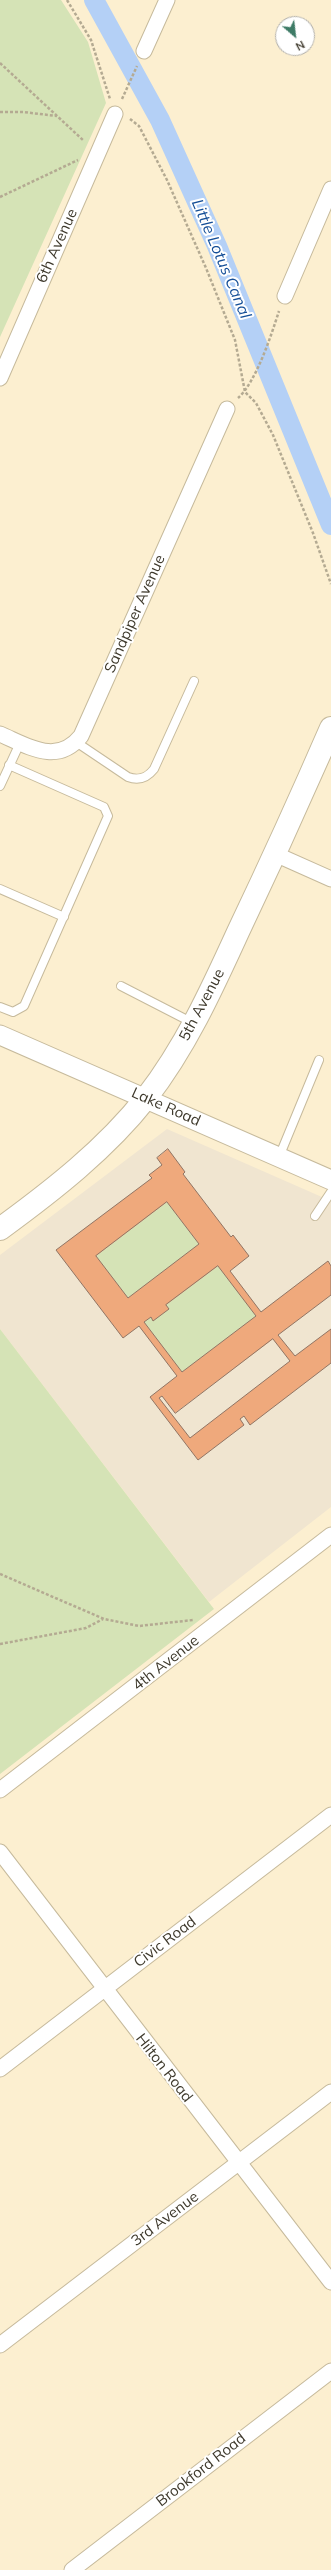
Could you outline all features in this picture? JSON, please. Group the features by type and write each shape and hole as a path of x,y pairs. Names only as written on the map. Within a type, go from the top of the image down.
{"main road":[{"name":"5th Avenue","path":"0,1229 80,1165 130,1118 146,1098 193,1023 211,990 275,854 331,728"}],"street":[{"path":"144,51 167,0"},
{"name":"6th Avenue","path":"0,378 115,114"},
{"path":"284,296 331,189"},
{"name":"Sandpiper Avenue","path":"76,742 81,736 227,409"},
{"path":"0,734 48,753 65,750 76,742"},
{"path":"275,854 331,879"},
{"name":"Lake Road","path":"0,1035 331,1180"},
{"name":"4th Avenue","path":"0,1790 331,1535"},
{"name":"Civic Road","path":"0,2069 331,1815"},
{"name":"Hilton Road","path":"0,1852 331,2282"},
{"name":"3rd Avenue","path":"0,2345 331,2092"},
{"name":"Brookford Road","path":"72,2570 331,2370"}],"lane":[{"path":"76,742 128,777 134,779 145,777 154,769 194,681"},
{"path":"0,786 20,743"},
{"path":"0,1007 13,1012 24,1006 107,821 107,811 104,807 9,766"},
{"path":"0,888 64,917"},
{"path":"121,986 193,1023"},
{"path":"278,1157 319,1060"},
{"path":"315,1216 331,1192"}],"path":[{"path":"67,0 91,40 115,114"},
{"path":"115,114 144,51"},
{"path":"0,63 98,154 71,162 0,197"},
{"path":"0,112 22,112 58,116"},
{"path":"115,114 126,116 139,126 167,180 235,340 245,392 256,403 273,435 313,533 331,584"},
{"path":"245,392 276,321"},
{"path":"0,1574 104,1618 139,1626 194,1620"},
{"path":"0,1644 86,1628 104,1618"}],"shaded area":[{"path":"167,1129 331,1201 331,1507 209,1602 0,1329 0,1255"}],"green space":[{"path":"0,0 61,0 88,42 106,103 0,337"},
{"path":"167,1202 199,1244 128,1298 96,1256"},
{"path":"218,1266 256,1316 182,1372 144,1322 151,1317 153,1320 166,1305"},
{"path":"0,1329 214,1609 0,1774"}],"building":[{"path":"168,1149 185,1172 183,1174 231,1237 233,1235 249,1256 230,1271 261,1312 328,1261 331,1266 331,1295 278,1335 295,1356 331,1329 331,1363 250,1425 244,1416 240,1419 244,1425 198,1460 150,1397 177,1376 139,1326 123,1338 56,1250 152,1178 149,1175 162,1165 157,1158","holes":["167,1202 199,1244 128,1298 96,1256","218,1266 256,1316 182,1372 144,1322 151,1317 153,1321 169,1309 166,1305","273,1339 290,1361 190,1438 159,1398 162,1396 175,1413"]}],"waterway":[{"name":"Little Lotus Canal","path":"94,0 160,120 217,246 331,525"}]}
